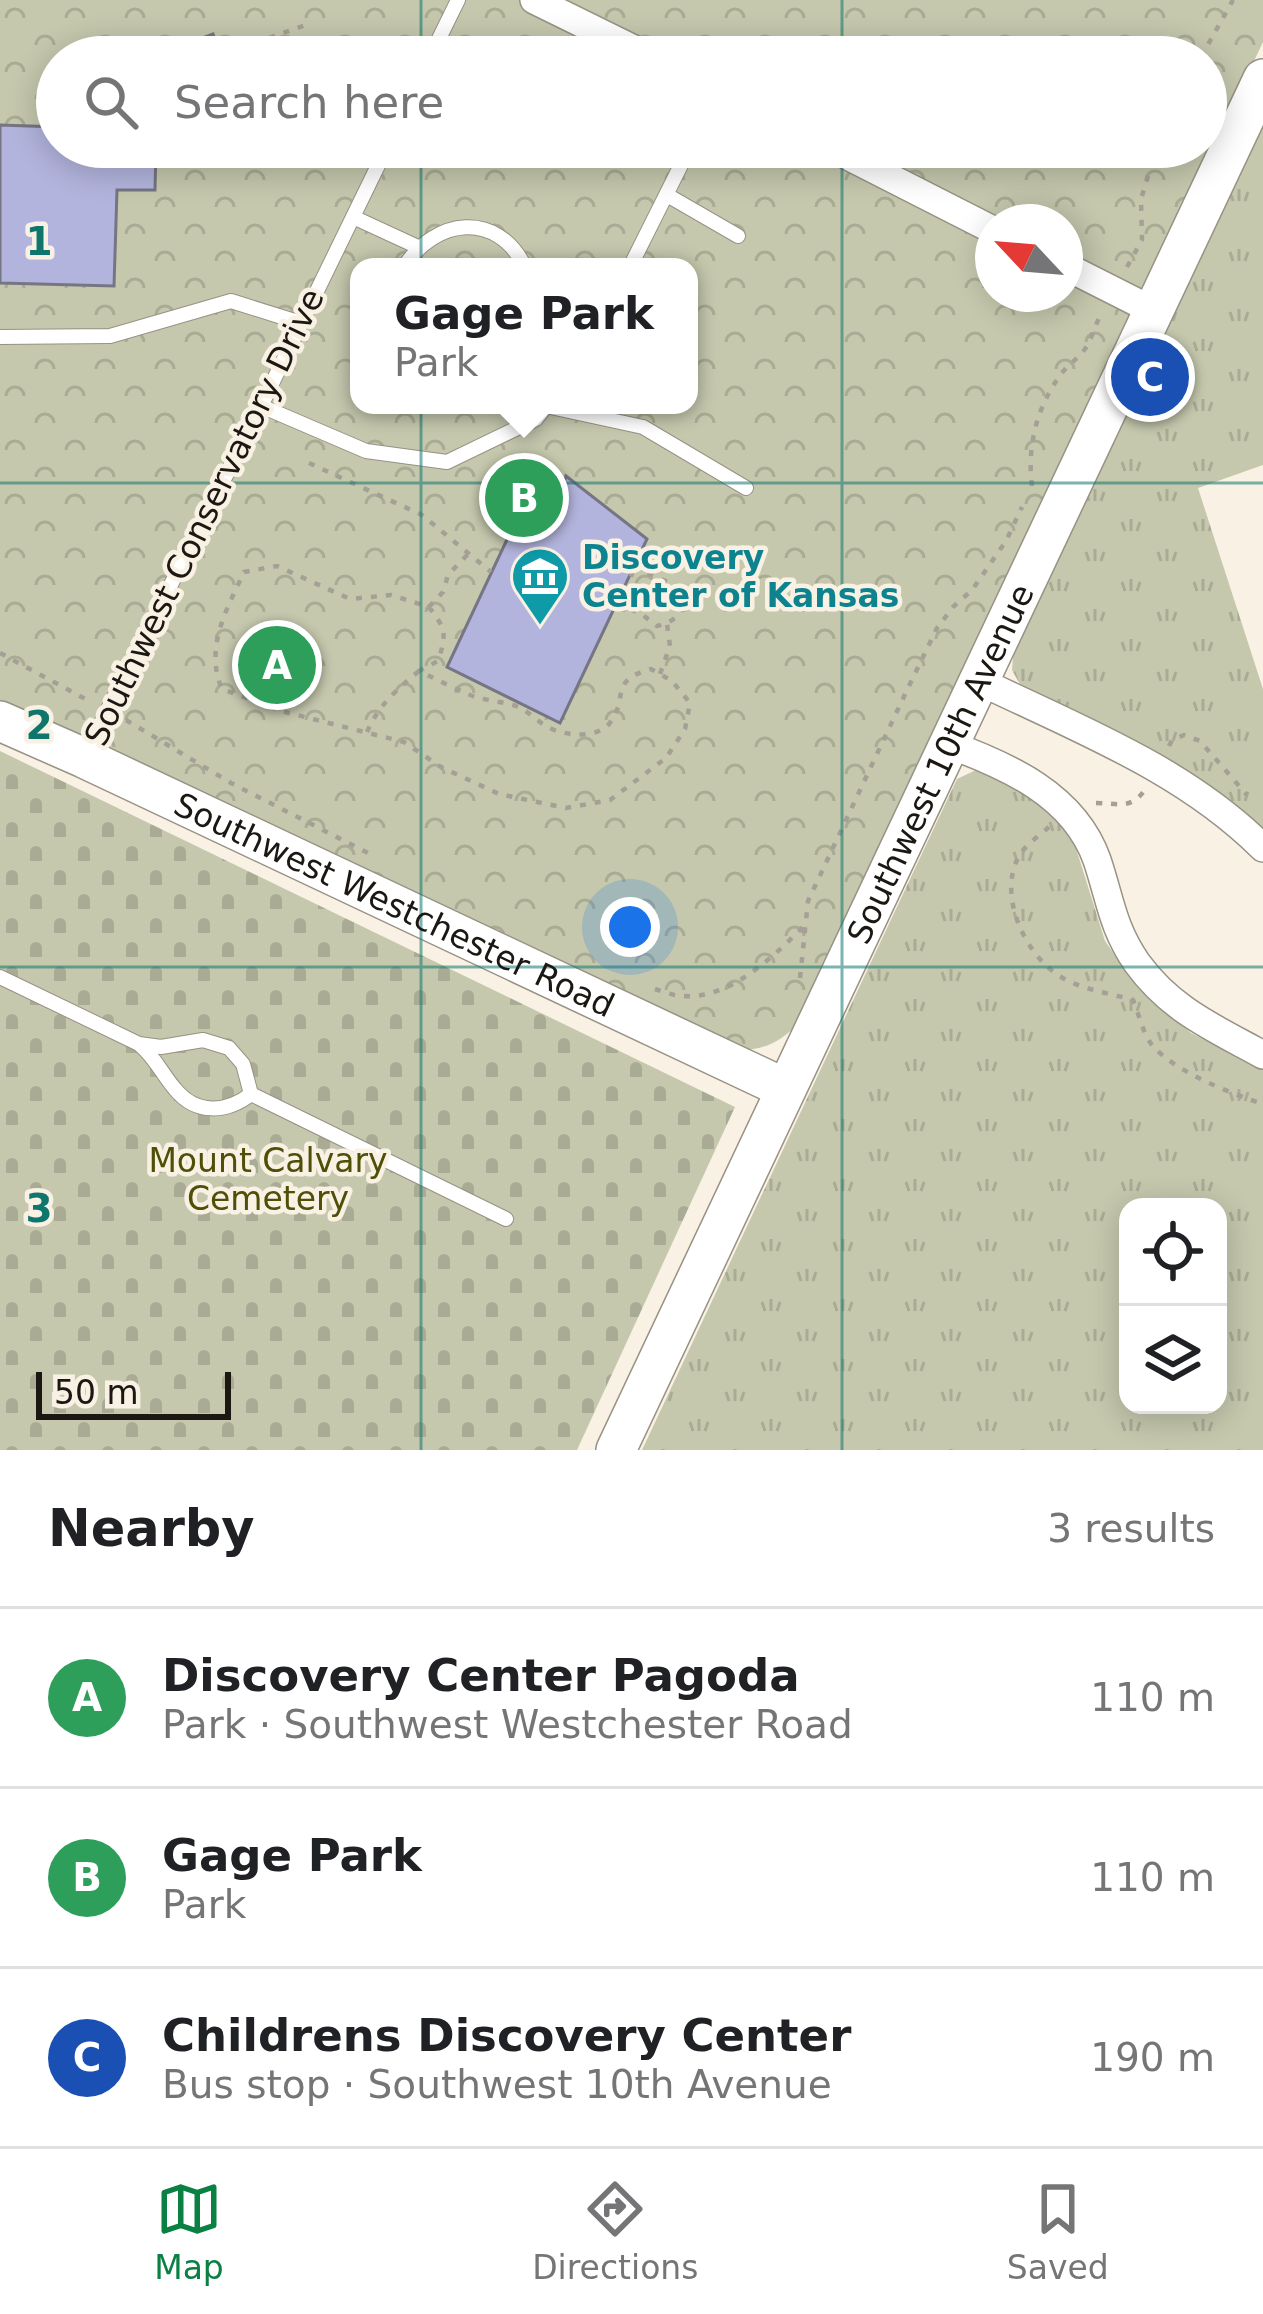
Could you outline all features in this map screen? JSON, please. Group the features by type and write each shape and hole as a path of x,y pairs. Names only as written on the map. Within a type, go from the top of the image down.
{"main road":[{"name":"Southwest 10th Avenue","path":"1227,156 1263,79"},
{"name":"Southwest 10th Avenue","path":"616,1450 1221,168"},
{"name":"Southwest Westchester Road","path":"0,721 786,1089"}],"street":[{"path":"534,0 607,36"},
{"path":"871,168 975,221"},
{"path":"1083,275 1154,311"},
{"path":"977,680 1169,775 1263,848"},
{"path":"948,744 1014,772 1045,790 1070,813 1096,859 1110,910 1139,966 1191,1016 1263,1054"}],"lane":[{"path":"440,36 458,0"},
{"name":"Southwest Conservatory Drive","path":"84,758 376,168"},
{"path":"635,258 680,168"},
{"path":"667,195 738,236"},
{"path":"352,217 418,247"},
{"path":"410,258 434,234 474,227 494,233 519,258"},
{"path":"0,337 110,336 231,301 301,323"},
{"path":"261,406 366,451 447,462 540,414"},
{"path":"583,414 643,427 746,488"},
{"path":"0,977 139,1044 153,1055 176,1092 191,1102 216,1110 237,1106 251,1094"},
{"path":"139,1044 161,1047 203,1040 229,1048 243,1064 251,1094 506,1219"}],"path":[{"path":"1213,36 1233,0"},
{"path":"275,36 311,23"},
{"path":"800,977 808,901 937,628 972,590 1006,541 1032,486 1031,440 1059,376 1086,348 1142,240 1142,199 1151,168"},
{"path":"309,463 422,514 491,572"},
{"path":"429,607 443,592 448,575 470,553"},
{"path":"367,732 384,702 419,671 438,661 443,625 429,607 391,595 350,599 277,566 244,572 215,645 214,672 222,689 286,712 404,742 441,767 499,794 566,808 610,800 665,758 686,729 690,704 672,681 651,669 633,674 620,691 618,711 605,729 584,735 550,729 524,709 475,698 419,671"},
{"path":"634,567 688,591 684,610 667,624 657,626 622,605 634,567"},
{"path":"659,674 670,646 667,624"},
{"path":"0,653 232,784 378,858"},
{"path":"1164,754 1172,740 1184,735 1200,742 1251,801"},
{"path":"1087,805 1131,804 1150,781"},
{"path":"1058,820 1022,851 1015,869 1015,909 1027,944 1042,964 1068,981 1133,1000 1151,1044 1184,1068 1230,1093 1263,1104"},
{"path":"650,987 680,997 719,989 767,964 805,925"}],"green space":[{"path":"0,0 1263,0 1263,42 1227,118 1227,36 36,36 36,168 1203,168 799,1023 758,1048 741,1050 0,703"},
{"path":"1263,120 1263,465 1198,488 1263,689 1263,831 1200,778 1022,688 1012,670 1014,647"},
{"name":"Mount Calvary Cemetery","path":"0,751 735,1107 577,1450 0,1450"},
{"path":"976,770 1043,801 1074,842 1105,941 1125,970 1191,1033 1263,1069 1263,1450 642,1450 957,779"}],"building":[{"path":"0,125 36,126 36,168 156,168 155,190 117,190 114,286 0,283"},
{"path":"566,476 647,539 560,723 447,667 535,480 561,493"}],"place":[{"name":"Childrens Discovery Center","path":"1150,377"},
{"name":"Gage Park","path":"524,498"},
{"name":"Discovery Center of Kansas","path":"540,627"},
{"name":"Discovery Center Pagoda","path":"277,665"}]}
